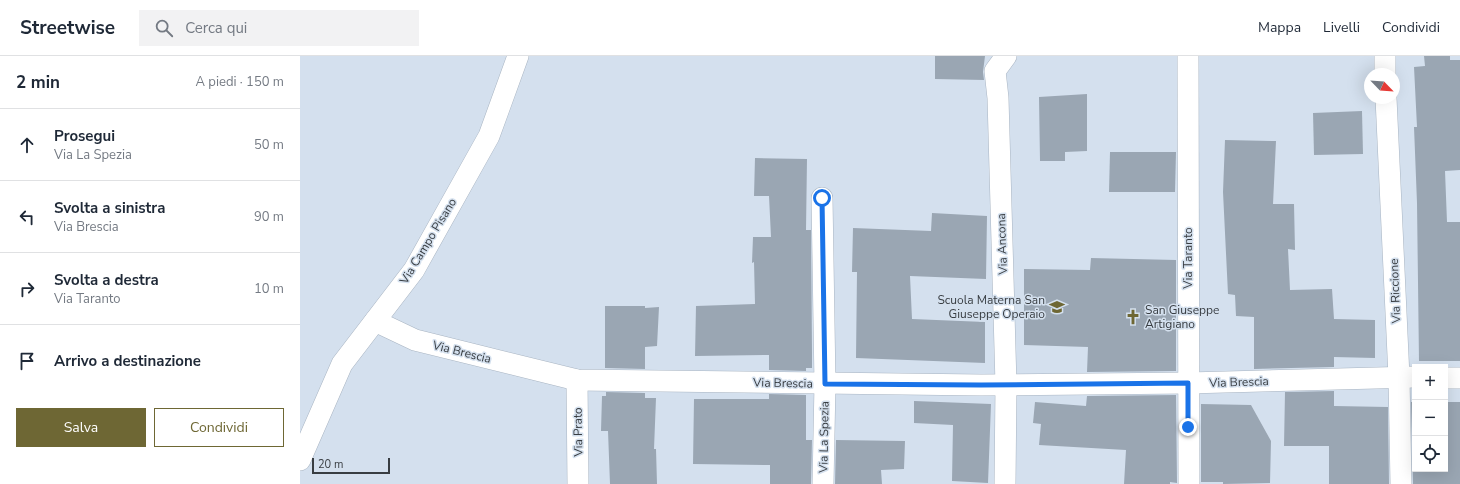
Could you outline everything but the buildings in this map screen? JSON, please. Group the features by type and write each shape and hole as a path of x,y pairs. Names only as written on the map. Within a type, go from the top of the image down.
{"street":[{"name":"Via Campo Pisano","path":"300,460 342,364 414,270 489,136 518,56"},
{"name":"Via Ancona","path":"1005,484 1006,385 998,98 995,71 1006,56"},
{"name":"Via Taranto","path":"1188,56 1189,484"},
{"path":"1385,56 1386,68"},
{"name":"Via Riccione","path":"1386,104 1407,377 1401,484"},
{"name":"Via La Spezia","path":"822,198 825,384 822,484"},
{"name":"Via Brescia","path":"375,321 415,340 577,380 1006,385 1188,383 1407,377"},
{"path":"1448,378 1460,378"},
{"name":"Via Prato","path":"577,380 578,484"}],"place":[{"name":"Scuola Materna San Giuseppe Operaio","path":"1057,307"},
{"name":"San Giuseppe Artigiano","path":"1133,317"}],"route":[{"path":"822,198 825,384 981,385 1188,383 1188,427"}]}
